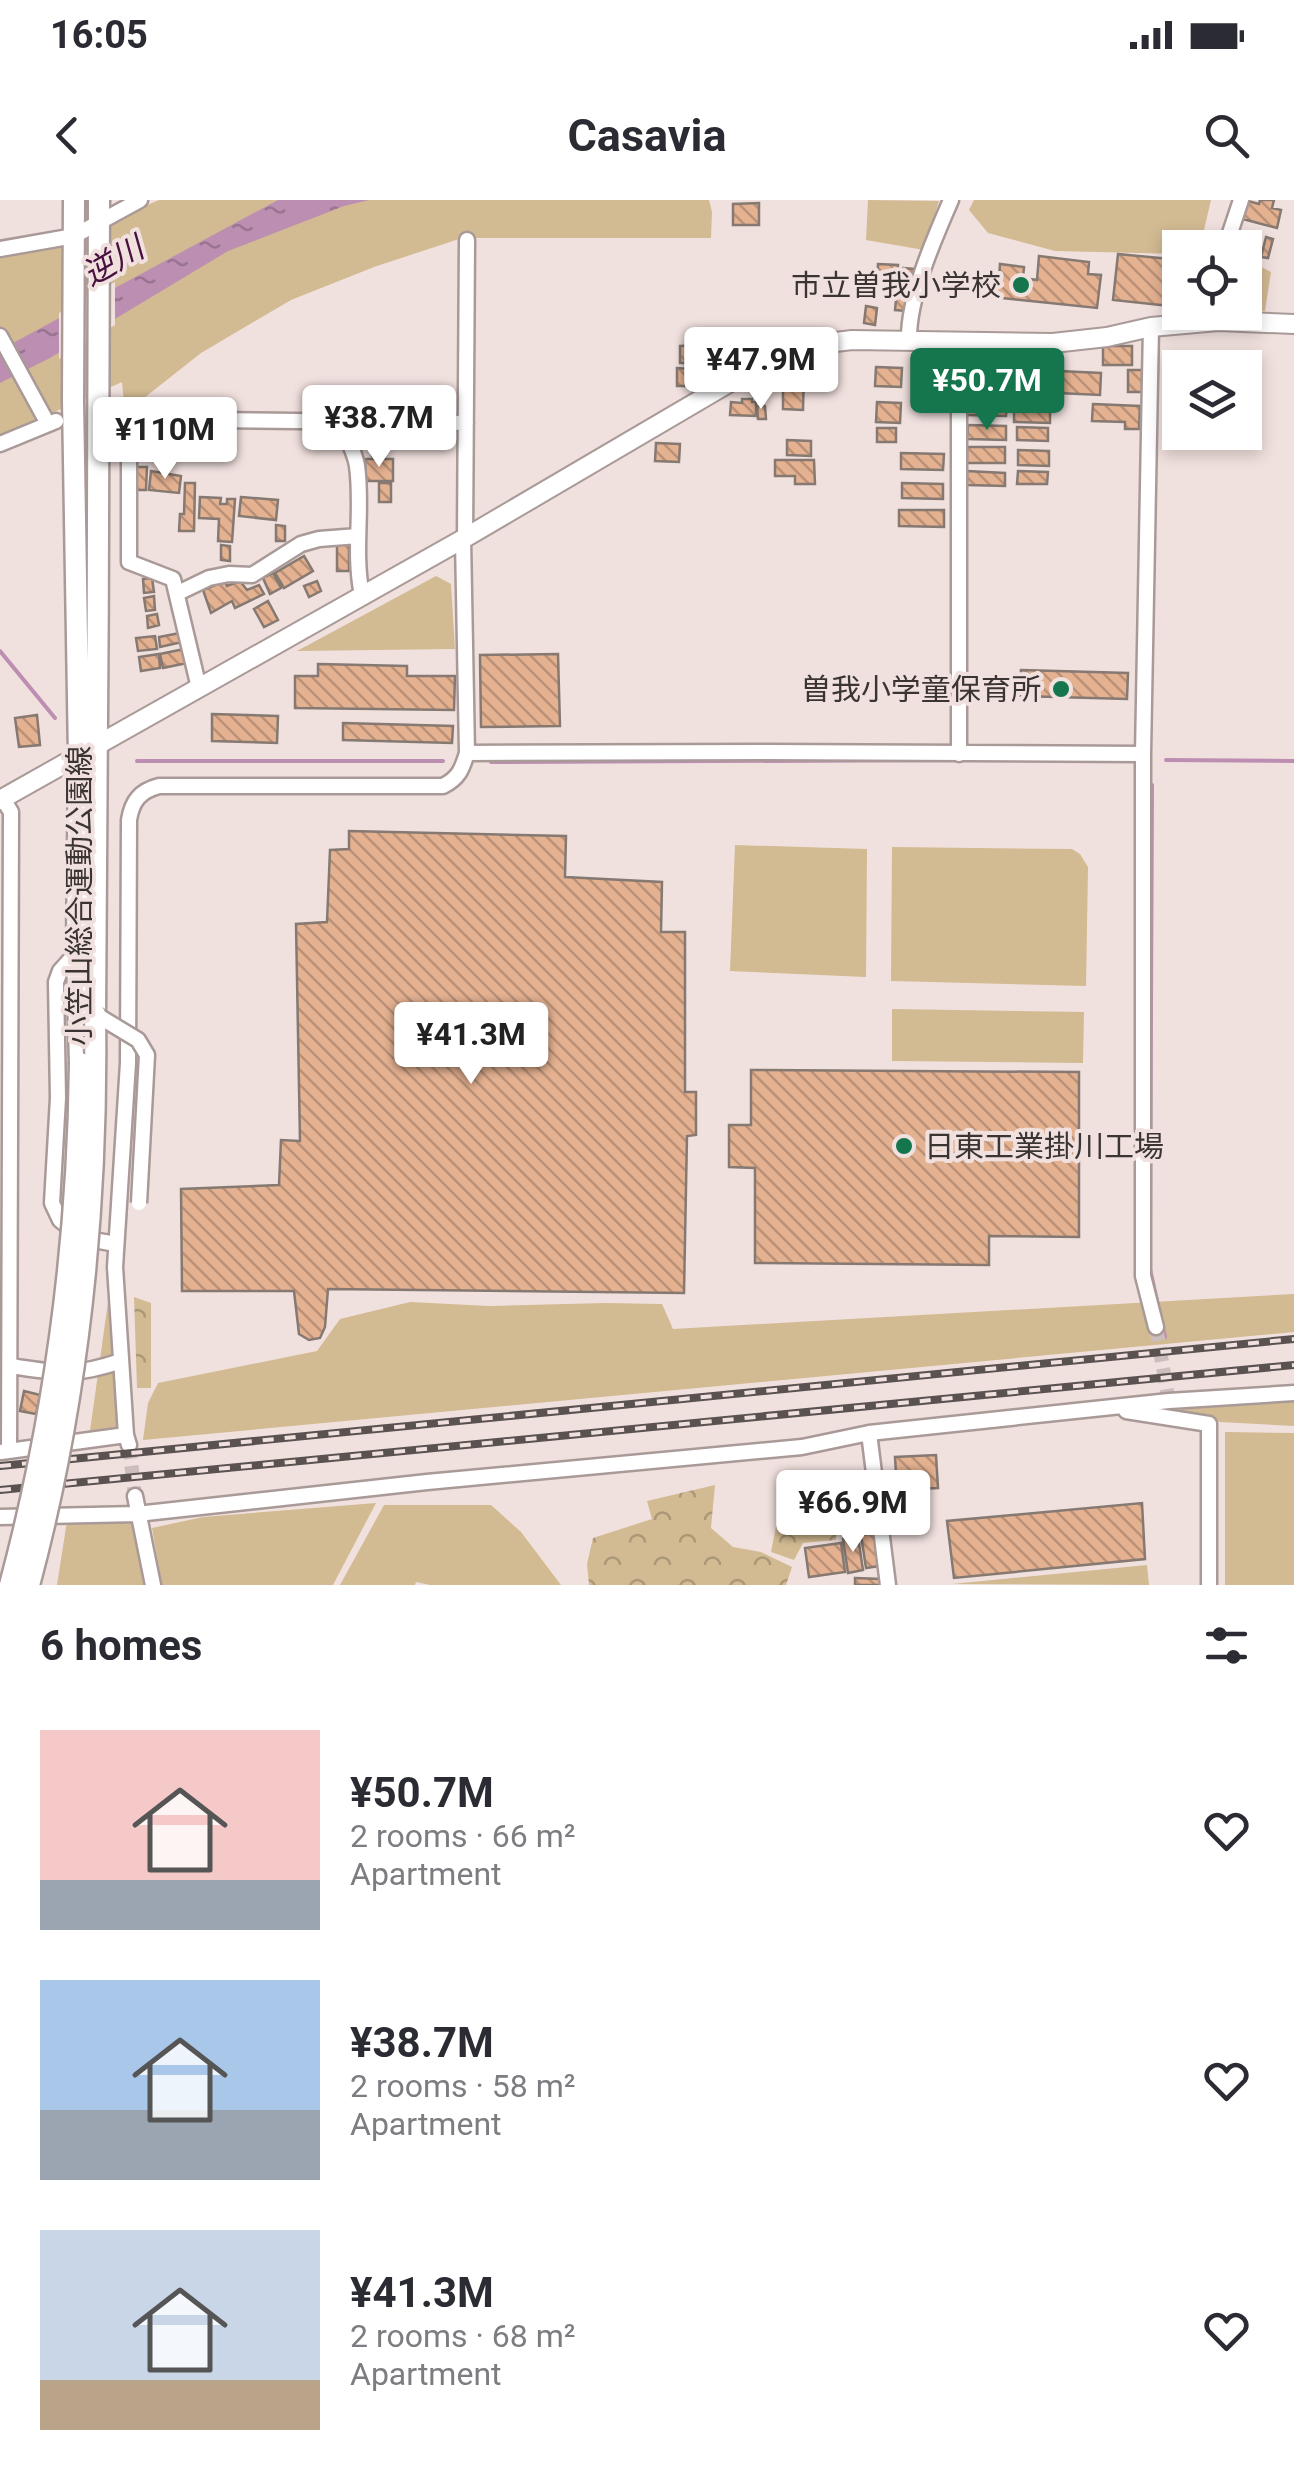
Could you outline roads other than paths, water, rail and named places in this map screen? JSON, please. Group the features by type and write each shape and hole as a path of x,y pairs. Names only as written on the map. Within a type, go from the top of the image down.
{"main road":[{"name":"小笠山総合運動公園線","path":"28,1585 68,1409 94,1160 96,1014 74,400 74,200"},
{"name":"小笠山総合運動公園線","path":"10,1585 47,1426 74,1217 80,1063 77,952 100,384 100,200"}],"street":[{"path":"0,250 74,244 140,200"},
{"path":"909,340 929,251 951,200"},
{"path":"1231,230 1240,200"},
{"path":"467,240 464,538 467,753 462,769 456,780 443,786 159,786 137,798 129,820 128,1064 115,1268 128,1440 4,1451 10,1366 11,812 2,800 464,538 768,360 819,344 852,340 1053,343 1107,337 1162,324"},
{"path":"1262,321 1294,324"},
{"path":"1150,326 1142,754 1142,1276 1156,1327"},
{"path":"0,336 52,422 0,444"},
{"path":"959,754 960,341"},
{"path":"199,688 173,579 129,562 124,419 466,422"},
{"path":"339,421 357,461 358,574 362,594"},
{"path":"178,593 209,578 252,574 300,544 358,536"},
{"path":"467,753 1142,754"},
{"path":"77,952 60,971 56,982 58,1098 52,1202 60,1220 82,1238 116,1244"},
{"path":"96,1014 138,1040 148,1055 140,1203 117,1220"},
{"path":"10,1366 65,1374 121,1361"},
{"path":"0,1518 137,1514 802,1447 869,1434 1111,1408 1294,1392"},
{"path":"1111,1408 1208,1424 1209,1585"},
{"path":"869,1434 888,1585"},
{"path":"135,1496 153,1585"}],"water":[{"path":"278,200 369,200 228,251 50,358 0,383 0,350"}],"waterway":[{"path":"0,651 55,718"},
{"path":"491,762 973,760"},
{"path":"1166,760 1294,761"},
{"path":"137,761 443,761"},
{"path":"1150,1224 1152,785"},
{"path":"1150,1269 1165,1337"}],"tunnel":[{"path":"1156,1327 1172,1420"},
{"path":"129,1445 135,1496"}],"railway":[{"path":"0,1466 1294,1339"},
{"path":"0,1490 1294,1365"}],"place":[{"name":"市立曽我小学校","path":"1021,285"},
{"name":"曽我小学童保育所","path":"1061,689"},
{"name":"日東工業掛川工場","path":"904,1146"}],"water label":[{"name":"逆川","path":"113,261"}]}
